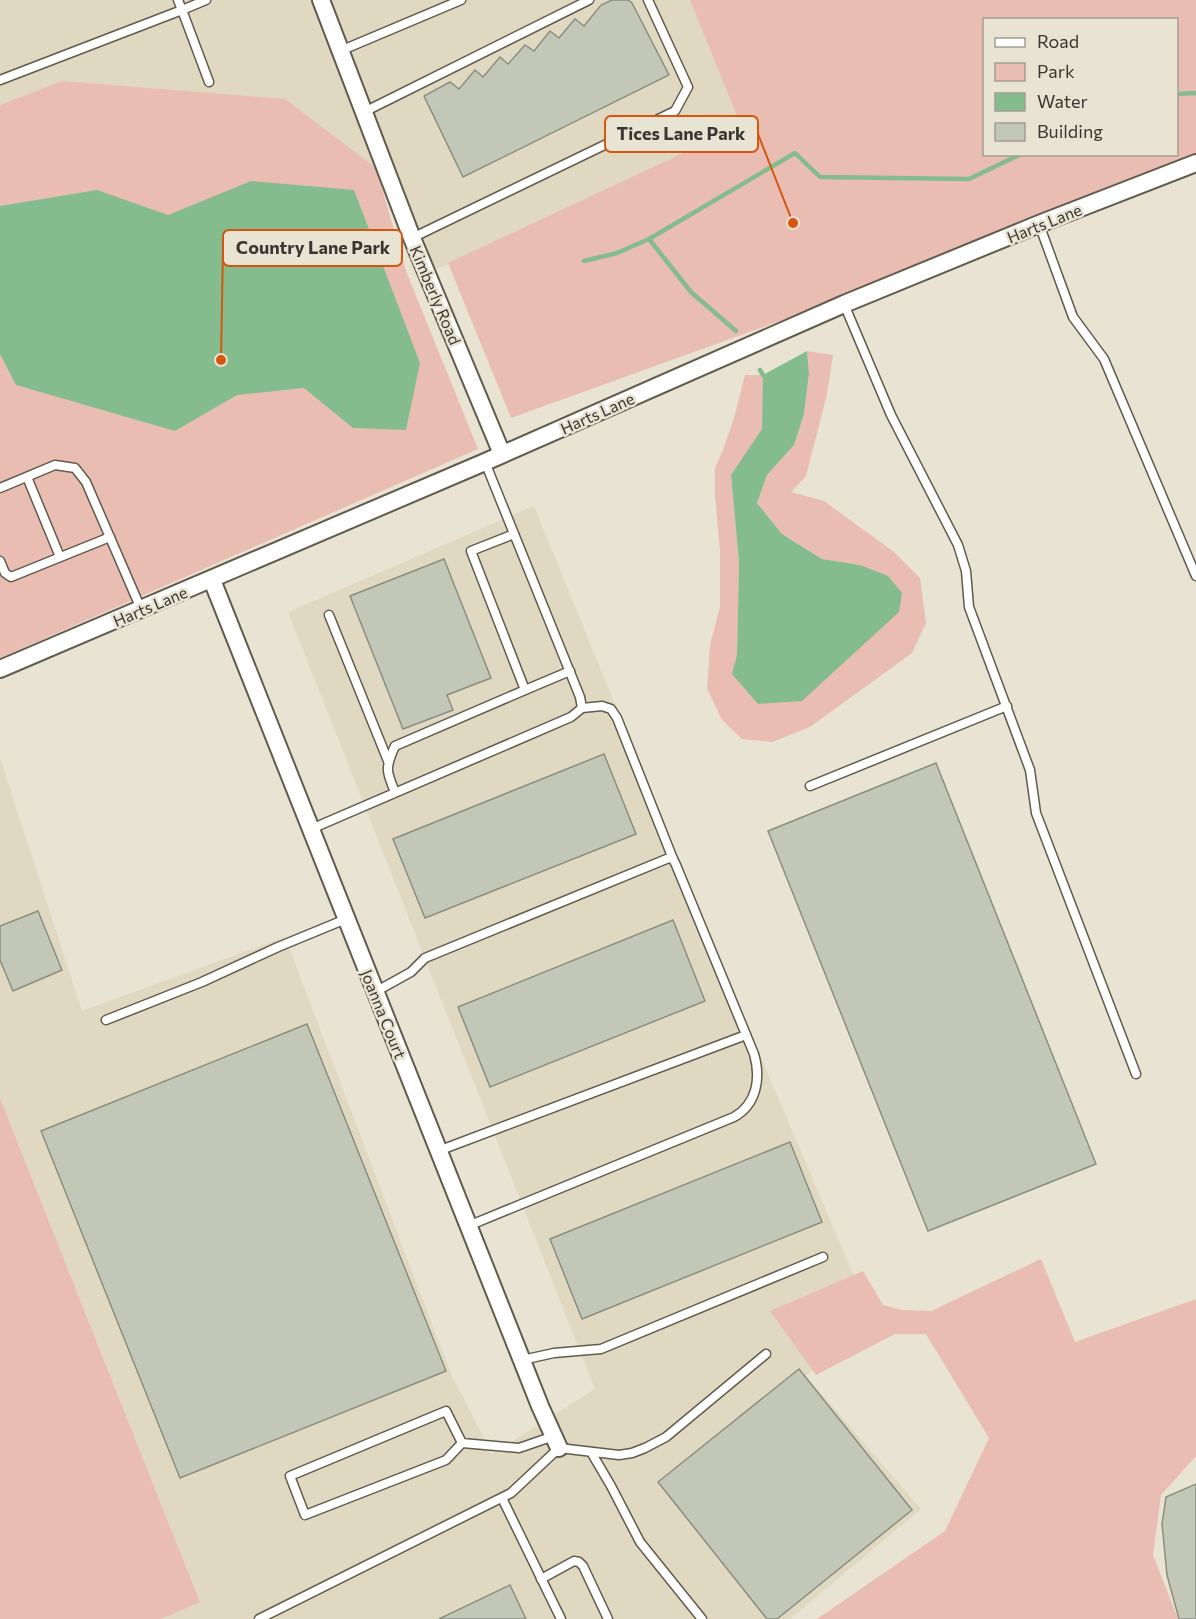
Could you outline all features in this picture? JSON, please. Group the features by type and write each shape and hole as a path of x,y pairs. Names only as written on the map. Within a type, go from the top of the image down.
{"street":[{"name":"Kimberly Road","path":"321,0 412,238 502,454"},
{"name":"Harts Lane","path":"0,669 485,462 844,304 1039,224 1196,164"},
{"name":"Joanna Court","path":"212,580 540,1407 557,1442"}],"lane":[{"path":"178,0 209,82"},
{"path":"0,80 206,0"},
{"path":"340,51 461,0"},
{"path":"363,112 589,0"},
{"path":"412,238 675,111 688,87 648,0"},
{"path":"1039,224 1073,317 1104,359 1196,576"},
{"path":"844,304 891,415 957,545 966,571 969,607 1030,770 1036,813 1136,1074"},
{"path":"485,462 570,671 582,708"},
{"path":"0,488 55,465 75,468 86,482 141,610"},
{"path":"27,477 60,557"},
{"path":"514,534 471,551 525,690"},
{"path":"0,561 5,573 11,577 111,537"},
{"path":"329,615 388,761"},
{"path":"395,792 387,774 388,761 395,746 570,671"},
{"path":"310,829 571,717 582,708 602,706 611,709 617,718 756,1060 757,1083 753,1098 742,1113 468,1226"},
{"path":"810,786 1007,706"},
{"path":"375,992 411,972 425,958 664,859 673,859"},
{"path":"106,1020 202,982 346,919"},
{"path":"438,1151 746,1035"},
{"path":"522,1360 554,1353 601,1349 823,1257"},
{"path":"462,1443 519,1448 557,1442 591,1452 619,1455 632,1453 666,1437 766,1354"},
{"path":"446,1411 462,1443 446,1460 305,1515 290,1476 446,1411"},
{"path":"259,1619 511,1493 557,1442"},
{"path":"591,1452 640,1542 702,1619"},
{"path":"502,1498 561,1619"},
{"path":"541,1579 574,1561 579,1562 608,1619"}],"shaded area":[{"path":"0,0 690,0 741,126 418,278 376,168 62,81 0,105"},
{"path":"534,506 712,943 869,1311 806,1376 921,1509 790,1619 161,1619 200,1601 0,1098 0,758 82,1011 285,937 451,1374 492,1454 595,1389 288,612"}],"green space":[{"path":"690,0 1196,0 1196,171 511,418 448,263 741,126"},
{"path":"62,81 285,99 376,168 406,271 478,449 0,658 0,105"},
{"path":"807,351 833,355 827,394 806,476 791,492 824,501 894,552 920,578 926,623 912,653 810,727 772,742 742,739 722,720 707,689 710,645 720,607 720,551 715,468 734,418 745,375 763,375 763,429 731,475 739,562 737,655 860,565 822,559 782,534 757,503 767,475 794,445 804,414 809,373"},
{"path":"0,1098 200,1602 161,1619 0,1619"},
{"path":"1041,1259 1075,1342 1196,1299 1196,1456 1161,1495 1153,1555 1178,1619 817,1619 945,1531 989,1438 926,1334 895,1334 816,1375 770,1311 863,1271 883,1305 902,1310 931,1311"}],"water":[{"path":"251,181 354,190 420,363 406,430 353,428 304,388 237,395 175,431 16,385 0,354 0,206 97,190 168,215"},
{"path":"807,351 809,373 804,414 794,445 767,475 757,503 782,534 822,559 860,565 888,576 902,593 899,612 802,701 758,704 732,674 737,655 739,562 731,475 762,429 763,375"}],"building":[{"path":"612,0 628,0 632,3 669,75 463,177 424,96 450,82 459,89 475,70 483,77 500,57 508,64 525,45 534,51 550,31 559,38 575,19 584,26 601,5"},
{"path":"444,559 491,678 447,695 453,710 403,729 350,596"},
{"path":"604,754 636,834 425,918 393,839"},
{"path":"936,763 1096,1164 928,1231 768,831"},
{"path":"38,911 62,970 13,991 0,960 0,926"},
{"path":"673,920 705,1001 490,1087 458,1007"},
{"path":"307,1024 446,1371 180,1478 41,1131"},
{"path":"790,1142 822,1222 582,1319 550,1239"},
{"path":"799,1369 912,1510 777,1619 767,1619 658,1482"},
{"path":"1196,1484 1196,1619 1179,1619 1167,1575 1162,1524 1166,1497"},
{"path":"510,1585 526,1619 439,1619"}],"waterway":[{"path":"1178,94 1196,93"},
{"path":"736,331 691,292 649,239 795,153 820,177 969,179 1017,156"},
{"path":"584,261 617,253 649,239"},
{"path":"760,370 763,375"}],"place":[{"name":"Tices Lane Park","path":"793,223"},
{"name":"Country Lane Park","path":"221,360"}]}
